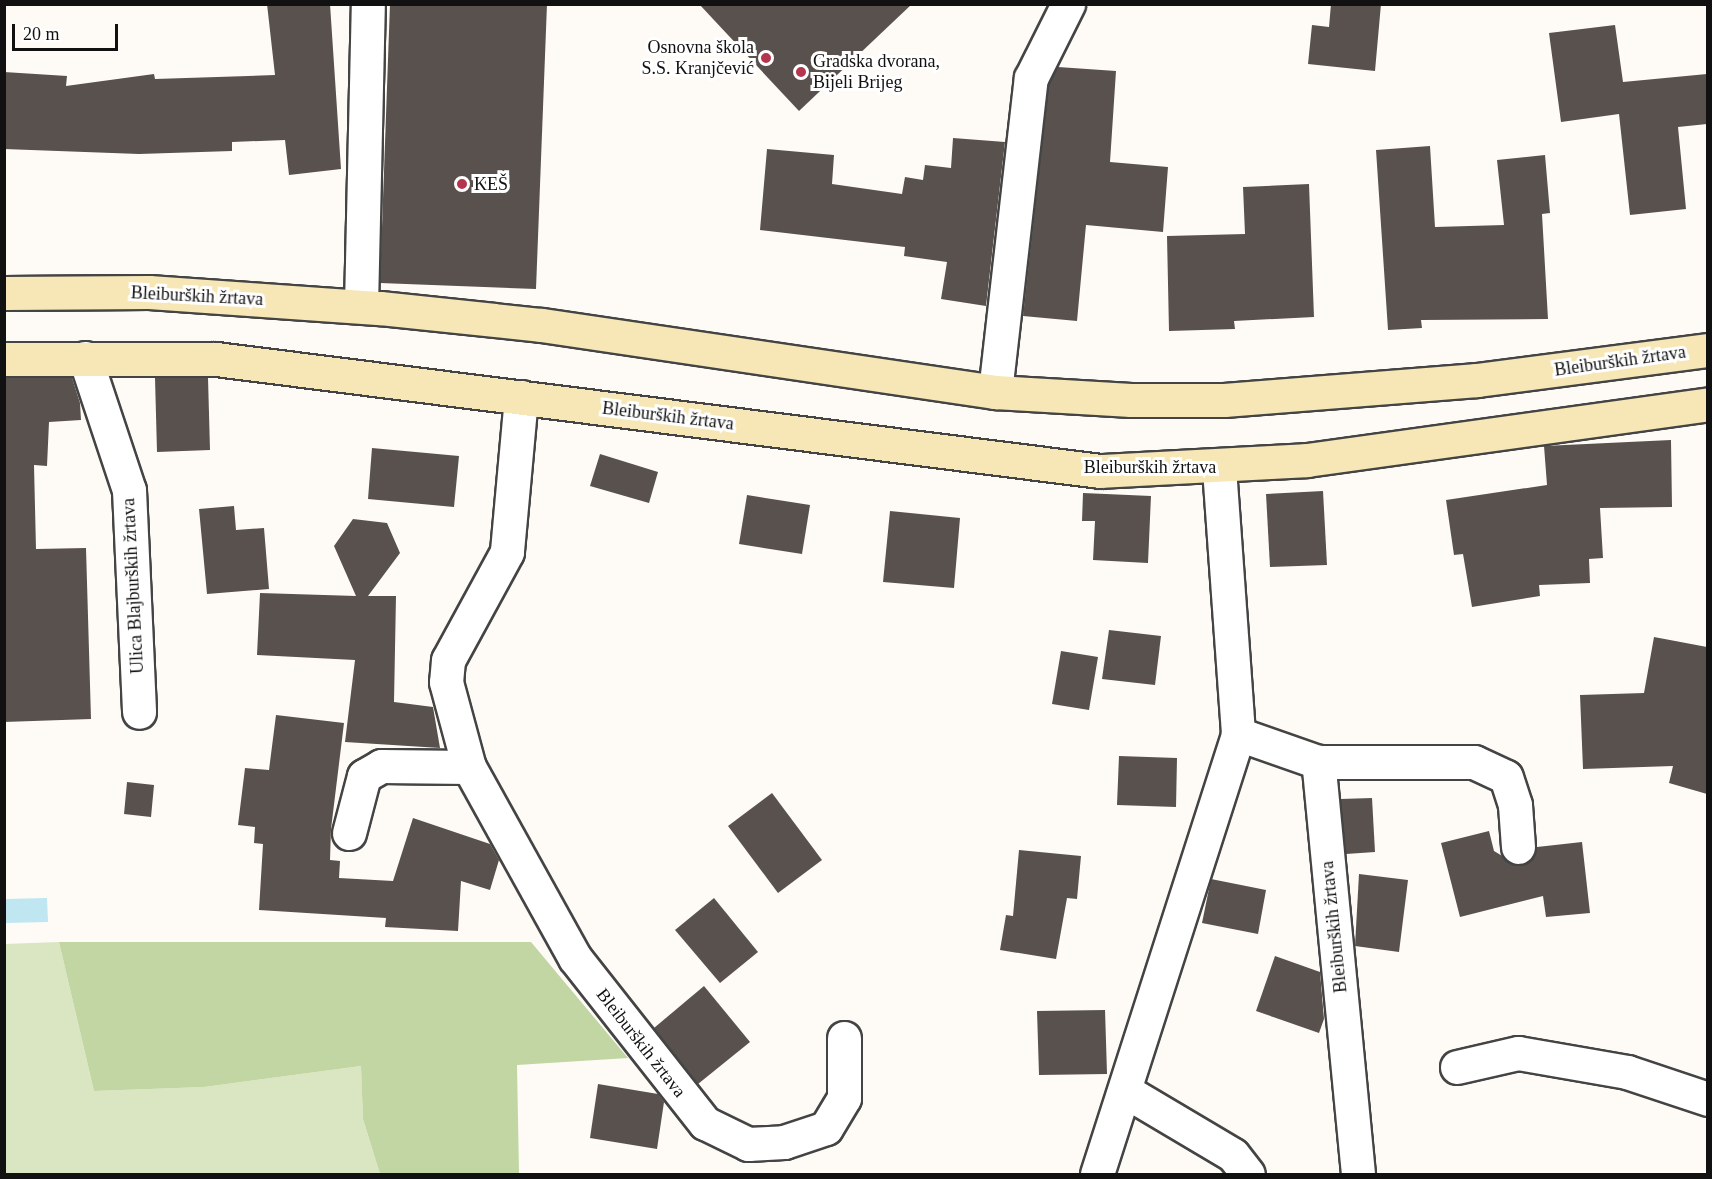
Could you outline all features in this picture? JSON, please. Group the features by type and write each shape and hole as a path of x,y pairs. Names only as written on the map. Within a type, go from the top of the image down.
{"street":[{"path":"361,306 368,4"},
{"path":"995,392 1031,78 1068,4"},
{"name":"Bleiburških žrtava","path":"4,293 149,292 361,306 542,325 995,392 1224,400 1477,380 1707,350"},
{"name":"Ulica Blajburških žrtava","path":"86,358 129,490 139,712"},
{"name":"Bleiburških žrtava","path":"4,359 216,359 1100,471 1219,468 1707,404"},
{"name":"Bleiburških žrtava","path":"521,397 510,541 448,660 446,682 469,767 575,958 705,1124 748,1144 784,1142 826,1128 844,1098 844,1038"},
{"path":"1097,1174 1127,1092 1238,734 1219,468"},
{"path":"1238,734 1318,762 1474,762 1506,777 1515,805 1518,847"},
{"name":"Bleiburških žrtava","path":"1318,762 1358,1174"},
{"path":"350,833 364,776 381,766 469,767"},
{"path":"1457,1067 1518,1053 1627,1072 1707,1099"},
{"path":"1127,1092 1233,1155 1248,1174"}],"green space":[{"path":"59,942 94,1091 204,1087 361,1066 363,1119 380,1174 5,1174 4,944"},
{"path":"59,942 531,942 628,1058 517,1065 519,1174 380,1174 363,1119 361,1066 204,1087 94,1091"}],"water":[{"path":"47,898 48,922 5,923 5,899"}],"building":[{"path":"267,4 330,4 341,169 289,175 285,140 232,142 232,151 139,154 4,149 4,72 67,76 66,86 154,74 155,79 275,75"},
{"name":"KEŠ","path":"390,4 547,4 536,289 380,283"},
{"name":"Gradska dvorana, Bijeli Brijeg","path":"699,4 912,4 799,111"},
{"path":"1331,4 1381,4 1375,71 1308,64 1312,25 1329,27"},
{"path":"1615,25 1623,82 1707,74 1707,124 1678,127 1686,209 1630,215 1619,114 1561,122 1549,33"},
{"path":"1058,67 1116,71 1110,162 1168,167 1163,232 1086,225 1077,321 1023,316 1049,83"},
{"path":"953,138 1005,142 986,306 941,299 947,262 904,256 905,247 760,230 767,149 834,155 832,184 902,194 905,177 923,180 925,165 951,168"},
{"path":"1430,146 1435,227 1504,225 1497,160 1545,155 1550,213 1542,214 1548,319 1421,320 1422,328 1388,330 1376,150"},
{"path":"1309,184 1314,317 1234,321 1235,329 1169,331 1167,236 1245,234 1243,187"},
{"path":"4,378 72,378 80,403 81,420 49,422 47,466 34,465 36,549 86,548 91,719 4,722"},
{"path":"155,378 208,378 210,450 157,452"},
{"path":"1671,440 1672,507 1600,508 1603,558 1589,559 1590,583 1539,585 1540,596 1472,607 1463,554 1454,555 1446,500 1547,485 1544,446"},
{"path":"372,448 459,456 454,507 368,499"},
{"path":"600,454 658,472 649,503 590,486"},
{"path":"1323,491 1327,565 1270,567 1266,494"},
{"path":"1083,493 1151,496 1148,563 1093,560 1095,521 1082,521"},
{"path":"747,495 810,505 802,554 739,544"},
{"path":"234,506 236,530 264,528 269,589 207,594 199,509"},
{"path":"890,511 960,518 954,588 883,582"},
{"path":"353,519 387,523 400,553 368,596 396,596 394,702 433,707 440,748 345,742 355,660 257,655 260,593 356,596 334,546"},
{"path":"1109,630 1161,636 1155,685 1102,679"},
{"path":"1654,637 1707,647 1707,794 1669,783 1673,766 1583,769 1580,695 1644,693"},
{"path":"1061,651 1098,657 1089,710 1052,704"},
{"path":"276,715 344,723 331,829 330,860 340,861 339,878 393,881 413,818 490,844 499,860 490,890 461,881 458,931 385,927 386,918 259,910 263,844 254,843 255,827 238,825 245,768 269,770"},
{"path":"1119,756 1177,758 1176,807 1117,805"},
{"path":"127,782 154,785 151,817 124,814"},
{"path":"772,793 822,860 778,893 728,826"},
{"path":"1372,798 1375,852 1346,854 1340,799"},
{"path":"1489,831 1494,851 1519,866 1529,862 1537,847 1582,842 1590,913 1546,917 1543,896 1460,917 1441,843"},
{"path":"1019,850 1081,856 1077,899 1067,898 1056,959 1000,950 1006,915 1013,916"},
{"path":"1359,874 1408,880 1399,952 1355,946"},
{"path":"1211,879 1266,890 1258,934 1202,923"},
{"path":"714,898 758,952 720,983 675,930"},
{"path":"1275,956 1320,972 1324,1019 1319,1033 1256,1011"},
{"path":"704,986 750,1042 698,1084 654,1028"},
{"path":"1105,1010 1107,1074 1039,1075 1037,1011"},
{"path":"598,1084 658,1094 664,1102 657,1149 590,1138"}],"place":[{"name":"Osnovna škola S.S. Kranjčević","path":"766,58"},
{"name":"Gradska dvorana, Bijeli Brijeg","path":"801,72"},
{"name":"KEŠ","path":"462,184"}]}
